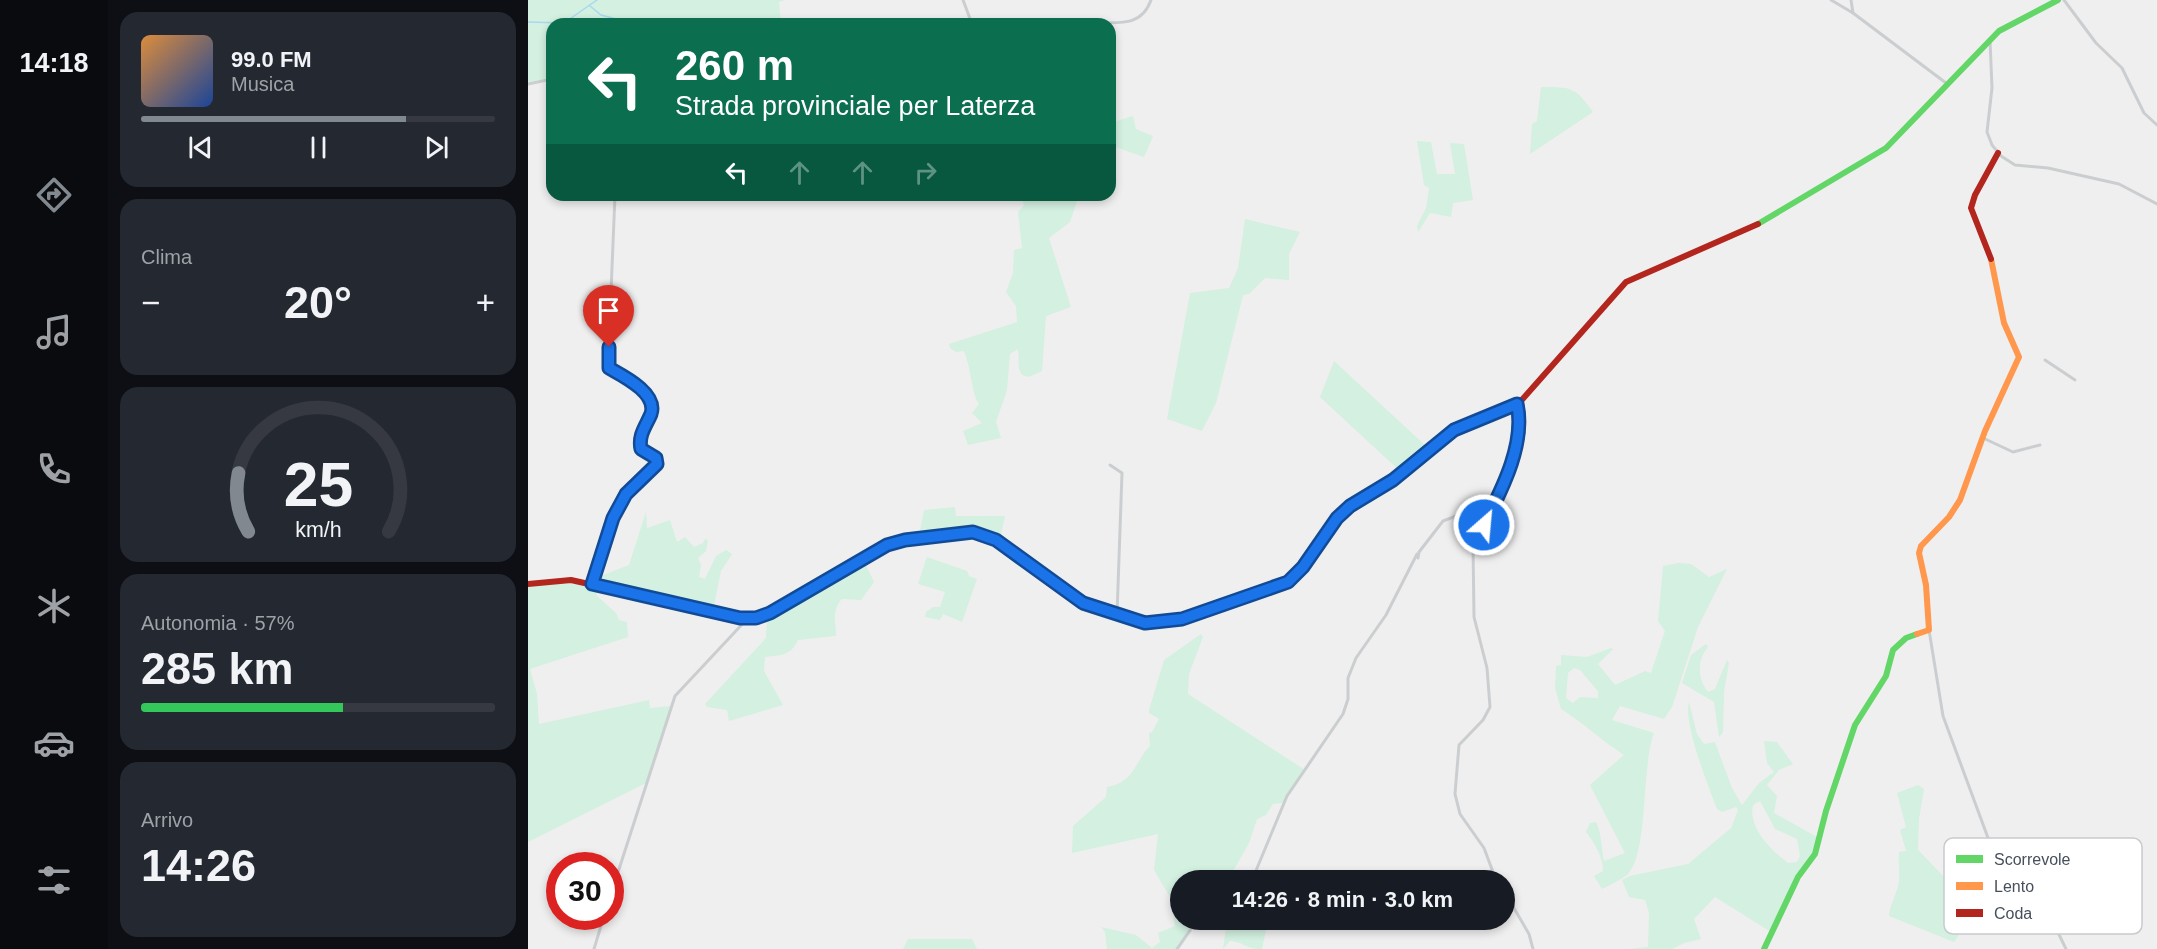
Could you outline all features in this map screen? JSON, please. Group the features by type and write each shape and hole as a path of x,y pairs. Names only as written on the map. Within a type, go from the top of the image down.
{"main road":[{"path":"528,584 571,580 748,618 770,613 887,545 905,540 966,532 988,536 1071,597 1145,623 1169,622 1288,582 1303,567 1337,518 1350,506 1393,480 1454,430 1517,404 1626,282 1762,222 1870,158 1897,139 1946,83 1990,39 2008,25 2058,0"},
{"path":"1764,949 1798,877 1815,854 1826,811 1855,725 1884,679 1893,650 1906,638 1929,630 1927,595 1919,550 1922,543 1949,518 1960,500 1983,438 2019,357 2004,323 1990,252 1971,208 1998,153"}],"street":[{"path":"963,0 970,18"},
{"path":"1116,23 1128,23 1145,12 1151,0"},
{"path":"1831,0 1853,13 1946,83"},
{"path":"1851,0 1853,13"},
{"path":"2064,0 2096,44 2125,71 2142,110 2157,125"},
{"path":"1990,39 1992,89 1988,134 1998,153 2015,165 2048,168 2119,184 2157,204"},
{"path":"528,84 546,81"},
{"path":"592,584 613,518 626,494 657,464 656,458 641,449 639,442 651,412 647,396 608,364 615,201"},
{"path":"2045,360 2075,380"},
{"path":"1492,870 1484,848 1460,814 1455,788 1459,745 1483,720 1490,707 1486,668 1474,617 1471,559 1473,547 1511,466 1517,426 1517,404"},
{"path":"1983,438 2013,452 2040,445"},
{"path":"1110,465 1122,473 1117,615"},
{"path":"1256,870 1287,796 1343,714 1348,699 1348,678 1356,658 1386,615 1417,556 1443,521 1497,500"},
{"path":"624,854 675,696 748,618"},
{"path":"1929,630 1943,716 1988,838"},
{"path":"1515,910 1529,934 1533,949"},
{"path":"594,949 600,930"},
{"path":"1177,949 1190,930"},
{"path":"2059,934 2066,949"}],"green space":[{"path":"528,0 785,0 779,2 780,18 546,18 546,79 528,82"},
{"path":"1541,87 1560,87 1572,90 1593,112 1530,154 1532,124 1537,121"},
{"path":"1133,116 1136,129 1153,136 1144,157 1116,147 1116,121"},
{"path":"1417,141 1431,142 1437,174 1455,174 1450,143 1464,144 1473,200 1453,203 1451,217 1430,213 1418,232 1417,226 1426,208 1429,188 1424,185"},
{"path":"1022,201 1077,201 1070,222 1049,238 1071,307 1046,316 1042,371 1029,377 1022,375 1019,369 1018,349 1010,354 1007,390 996,422 1001,438 968,445 963,431 982,423 972,413 979,404 964,351 956,352 950,348 949,344 1017,322 1016,306 1006,292 1013,273 1014,250 1022,248 1018,212 1024,205"},
{"path":"1245,219 1300,232 1289,254 1289,280 1265,278 1249,294 1243,295 1216,403 1202,431 1167,419 1190,293 1229,288 1238,268"},
{"path":"1334,361 1428,448 1401,472 1320,397"},
{"path":"955,507 956,516 1005,516 1000,540 990,535 971,531 919,536 924,510"},
{"path":"646,512 647,528 670,520 677,542 685,537 694,547 703,543 705,539 708,540 706,551 698,558 701,565 699,577 705,579 716,556 726,550 732,554 721,571 713,610 594,583 595,578 629,565"},
{"path":"927,557 967,571 969,576 977,579 962,622 943,614 940,620 925,617 926,612 933,607 940,607 945,592 918,584"},
{"path":"864,561 874,582 861,600 842,599 839,603 835,617 836,636 798,640 788,652 765,657 764,671 783,705 729,721 727,710 707,707 705,704 766,638 767,617"},
{"path":"1678,563 1691,564 1709,577 1727,569 1698,627 1672,707 1664,719 1620,706 1612,720 1654,733 1647,766 1642,829 1634,864 1627,875 1602,889 1594,876 1603,871 1602,861 1598,850 1586,832 1590,823 1596,822 1598,827 1604,861 1625,853 1590,785 1624,755 1561,709 1555,688 1556,666 1561,665 1561,655 1587,657 1611,648 1613,649 1598,664 1615,685 1645,671 1651,673 1665,631 1658,621 1663,566","holes":["1574,668 1580,670 1598,691 1598,698 1580,697 1573,703 1566,698 1568,673"]},
{"path":"566,582 596,588 597,596 616,613 619,620 627,622 628,637 530,669 537,694 539,724 649,700 650,708 671,706 646,783 528,842 528,585"},
{"path":"1201,634 1203,637 1189,674 1188,694 1305,770 1283,803 1273,804 1266,815 1257,819 1249,843 1234,870 1170,870 1170,897 1154,870 1158,834 1072,853 1073,826 1106,797 1107,787 1129,776 1150,746 1149,733 1152,732 1159,719 1149,713 1149,710 1164,660"},
{"path":"1706,644 1708,647 1700,663 1700,675 1708,692 1715,689 1727,660 1729,663 1724,692 1723,732 1719,737 1714,702 1682,683 1691,655"},
{"path":"1689,702 1697,734 1704,744 1715,742 1732,788 1742,805 1759,783 1774,772 1767,763 1764,741 1777,742 1793,764 1779,770 1767,785 1777,796 1774,813 1819,838 1813,856 1803,868 1771,932 1715,897 1694,919 1701,939 1672,949 1629,949 1648,947 1649,913 1645,900 1629,897 1622,880 1630,876 1688,864 1731,828 1738,810 1736,807 1722,812 1717,809 1697,754 1688,712","holes":["1760,801 1775,829 1797,839 1800,856 1797,862 1788,863 1762,838 1754,822 1753,805"]},
{"path":"1918,785 1924,789 1919,819 1918,850 1944,877 1944,934 1960,934 1954,942 1889,916 1899,882 1899,852 1906,851 1900,830 1906,827 1897,793"},
{"path":"1101,927 1136,935 1152,948 1160,942 1158,933 1170,928 1170,930 1193,930 1179,949 1107,949 1105,932"},
{"path":"1226,930 1266,930 1262,949 1230,941 1223,949"},
{"path":"908,939 972,939 977,949 903,949"}],"waterway":[{"path":"571,18 597,0"},
{"path":"590,6 601,15 612,18"},
{"path":"528,22 546,22"}],"traffic: fast":[{"path":"1758,224 1886,148 1999,31 2058,0"},
{"path":"1229,603 1280,586 1290,580 1307,562 1334,522 1348,507 1396,478 1437,442"},
{"path":"1764,949 1798,877 1815,854 1826,811 1855,725 1886,676 1893,650 1906,638 1917,634"}],"traffic: slow":[{"path":"1917,634 1929,630 1926,585 1919,553 1921,546 1949,517 1960,500 1985,431 2019,357 2004,323 1991,259"},
{"path":"913,539 966,532 981,533 1009,550 1075,599 1149,623 1182,619 1229,603"}],"traffic: jam":[{"path":"1991,259 1971,208 1975,195 1998,153"},
{"path":"1437,442 1457,430 1500,413 1520,402 1626,282 1758,224"},
{"path":"528,584 571,580 740,618 756,618 770,613 887,545 913,539"}],"route":[{"path":"609,347 609,368 640,388 651,405 651,412 639,442 641,449 656,458 657,464 626,494 613,518 592,584 740,618 762,617 887,545 927,536 973,532 996,540 1071,597 1083,603 1145,623 1159,624 1182,619 1288,582 1303,567 1337,518 1354,502 1393,480 1454,430 1517,404 1517,426 1509,475 1484,525"}]}
